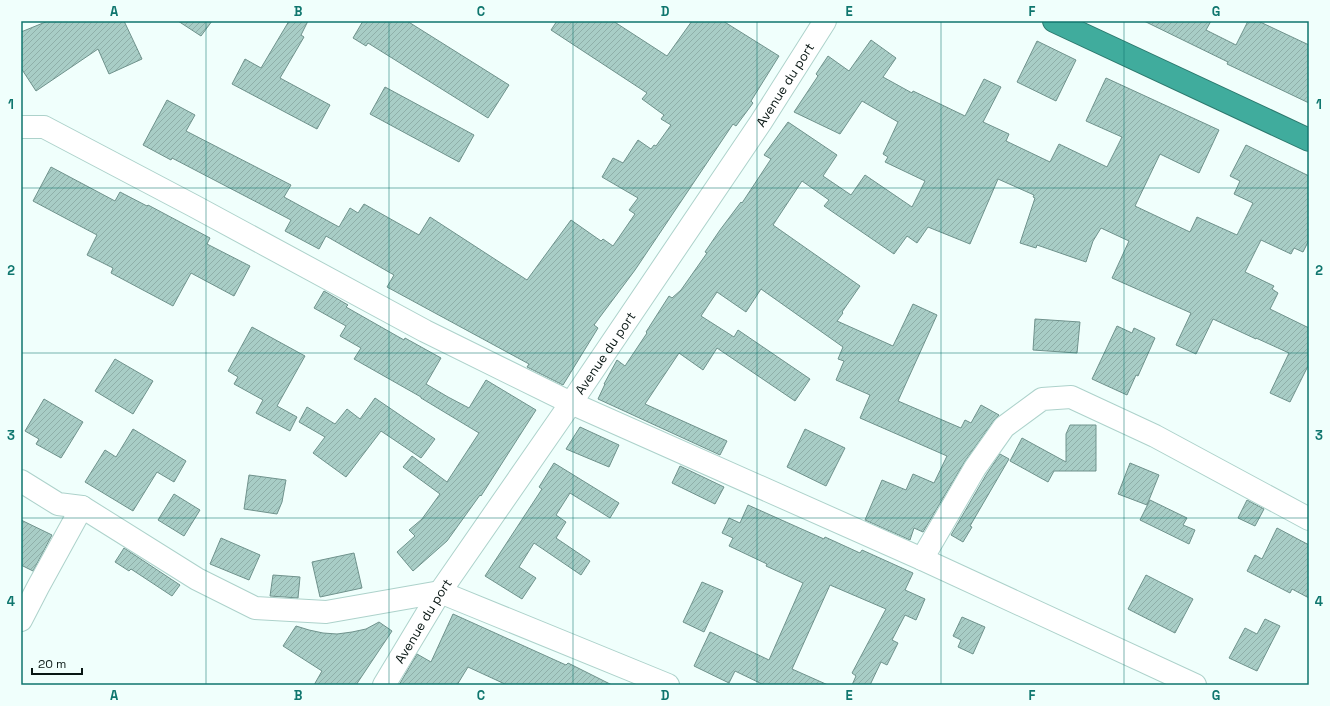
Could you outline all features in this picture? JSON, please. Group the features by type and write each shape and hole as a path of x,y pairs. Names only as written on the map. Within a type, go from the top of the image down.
{"highway":[{"path":"1054,21 1309,140"}],"street":[{"name":"Avenue du port","path":"384,685 440,592 571,403 761,122 825,21"},
{"path":"21,127 44,127 425,331 571,403 922,559 1195,685"},
{"path":"922,559 975,468 1004,427 1042,399 1070,397 1155,436 1309,519"},
{"path":"21,481 58,504 82,507 197,579 255,608 326,612 440,592 668,685"},
{"path":"21,620 82,507"}],"building":[{"path":"48,21 124,21 142,59 109,74 98,49 36,91 21,68 21,32"},
{"path":"178,21 212,21 201,36"},
{"path":"289,21 308,21 301,35 304,37 280,78 330,105 317,129 232,84 245,59 261,68"},
{"path":"363,21 407,21 509,85 488,118 368,43 366,46 353,38"},
{"path":"557,21 613,21 667,56 692,21 723,21 779,56 751,101 753,103 736,126 733,124 635,270 594,325 598,328 563,385 527,367 529,364 387,287 394,275 326,236 319,249 285,231 291,220 172,158 171,160 143,145 167,100 195,115 186,131 291,185 284,197 339,227 350,208 358,213 364,204 419,235 430,217 527,280 571,220 601,241 603,239 613,246 635,214 629,210 638,198 602,177 613,158 623,163 638,140 651,149 654,145 656,146 671,125 661,119 664,115 642,99 647,93 551,30"},
{"path":"1144,21 1211,21 1206,30 1236,45 1248,21 1258,21 1309,45 1309,103 1227,64 1228,62"},
{"path":"871,40 896,58 883,77 912,93 913,91 965,116 984,79 1001,87 983,122 1009,134 1006,141 1050,162 1059,144 1107,167 1122,137 1086,121 1106,78 1219,130 1199,173 1160,154 1135,206 1190,232 1197,217 1237,235 1253,203 1234,194 1240,181 1230,176 1246,145 1309,176 1309,240 1303,252 1294,248 1291,254 1261,240 1245,272 1274,286 1272,289 1278,293 1270,309 1309,328 1309,364 1290,402 1270,393 1289,353 1213,319 1196,354 1176,345 1191,313 1112,278 1129,241 1101,228 1093,241 1086,262 1037,245 1036,248 1020,243 1035,198 1033,197 1034,195 998,179 970,244 928,227 917,243 907,236 894,254 824,206 829,200 802,181 773,225 860,286 837,321 893,346 913,304 937,315 898,401 961,428 965,420 971,423 981,405 999,415 965,461 923,532 914,528 910,540 865,520 882,480 906,490 913,474 934,483 947,456 860,418 870,395 836,380 844,361 838,359 843,347 761,289 746,312 717,292 701,316 734,337 738,330 810,379 795,401 717,348 703,370 679,353 645,404 727,441 720,455 598,399 617,360 625,366 669,296 672,298 681,290 707,253 705,252 720,230 741,202 742,203 771,159 764,155 788,122 837,155 823,176 851,195 865,175 912,207 925,181 885,162 888,157 883,154 898,122 862,101 840,134 794,112 818,76 816,74 828,56 849,71"},
{"path":"1037,41 1076,60 1056,101 1017,82"},
{"path":"385,87 474,135 459,162 370,114"},
{"path":"51,167 115,201 120,192 147,206 148,205 210,238 207,244 250,266 234,296 191,273 173,306 111,273 113,268 87,255 97,235 33,201"},
{"path":"324,291 348,305 346,307 404,340 405,338 441,358 426,384 448,397 469,408 486,380 536,410 481,496 480,495 447,541 413,571 397,552 415,536 409,530 422,519 440,494 403,467 412,456 447,482 479,433 421,397 354,359 361,348 340,336 346,326 314,308"},
{"path":"1035,319 1080,322 1077,353 1033,350"},
{"path":"1117,326 1132,333 1134,328 1155,338 1138,376 1136,375 1127,395 1092,379"},
{"path":"252,327 305,356 277,406 297,417 290,431 256,413 263,400 234,384 238,377 228,371"},
{"path":"115,359 153,381 133,414 95,391"},
{"path":"375,398 435,439 421,458 381,431 346,477 313,453 325,437 299,422 307,407 335,424 347,409 360,419"},
{"path":"44,399 83,422 61,458 36,444 39,439 25,431"},
{"path":"1070,425 1096,425 1096,471 1054,471 1048,482 1010,461 1022,438 1066,462 1066,434"},
{"path":"580,427 619,445 609,467 566,449"},
{"path":"133,429 186,461 174,482 157,472 133,511 85,482 105,450 116,457"},
{"path":"805,429 845,448 826,486 787,467"},
{"path":"1000,454 1009,459 970,526 972,527 963,542 951,535"},
{"path":"554,463 619,503 610,518 570,493 556,515 566,522 556,538 590,561 581,575 534,543 519,567 536,578 522,599 485,576 542,489 539,487"},
{"path":"1130,463 1159,475 1147,505 1118,494"},
{"path":"680,466 724,487 715,504 672,483"},
{"path":"249,475 286,480 282,502 277,514 244,509"},
{"path":"174,494 200,510 184,536 158,520"},
{"path":"1150,500 1187,518 1183,525 1195,530 1189,544 1140,520"},
{"path":"1247,500 1264,509 1255,526 1238,518"},
{"path":"748,505 824,539 825,537 860,553 862,550 913,573 905,590 925,599 916,620 905,615 892,640 898,643 887,665 881,662 870,685 852,685 856,676 852,673 886,609 830,585 792,669 828,685 764,685 735,671 729,683 694,666 710,632 769,660 803,583 766,566 767,564 729,546 733,538 722,533 729,518 740,523"},
{"path":"21,520 52,535 33,571 21,565"},
{"path":"1277,528 1309,545 1309,598 1292,589 1290,593 1247,571 1255,555 1262,559"},
{"path":"221,538 260,555 249,580 210,564"},
{"path":"124,548 180,585 172,596 131,569 129,571 115,562"},
{"path":"354,553 362,588 320,597 312,562"},
{"path":"273,575 300,577 298,598 270,596"},
{"path":"1146,575 1193,599 1175,633 1128,609"},
{"path":"702,582 723,591 704,632 683,622"},
{"path":"453,614 566,665 568,663 612,685 507,685 468,667 457,685 399,685 417,654 431,662"},
{"path":"962,617 985,627 973,654 958,647 961,640 953,636"},
{"path":"1265,619 1280,626 1257,671 1229,658 1245,628 1257,634"},
{"path":"379,622 392,631 356,685 314,685 322,671 283,646 296,626 323,633 337,634 366,629"}]}
